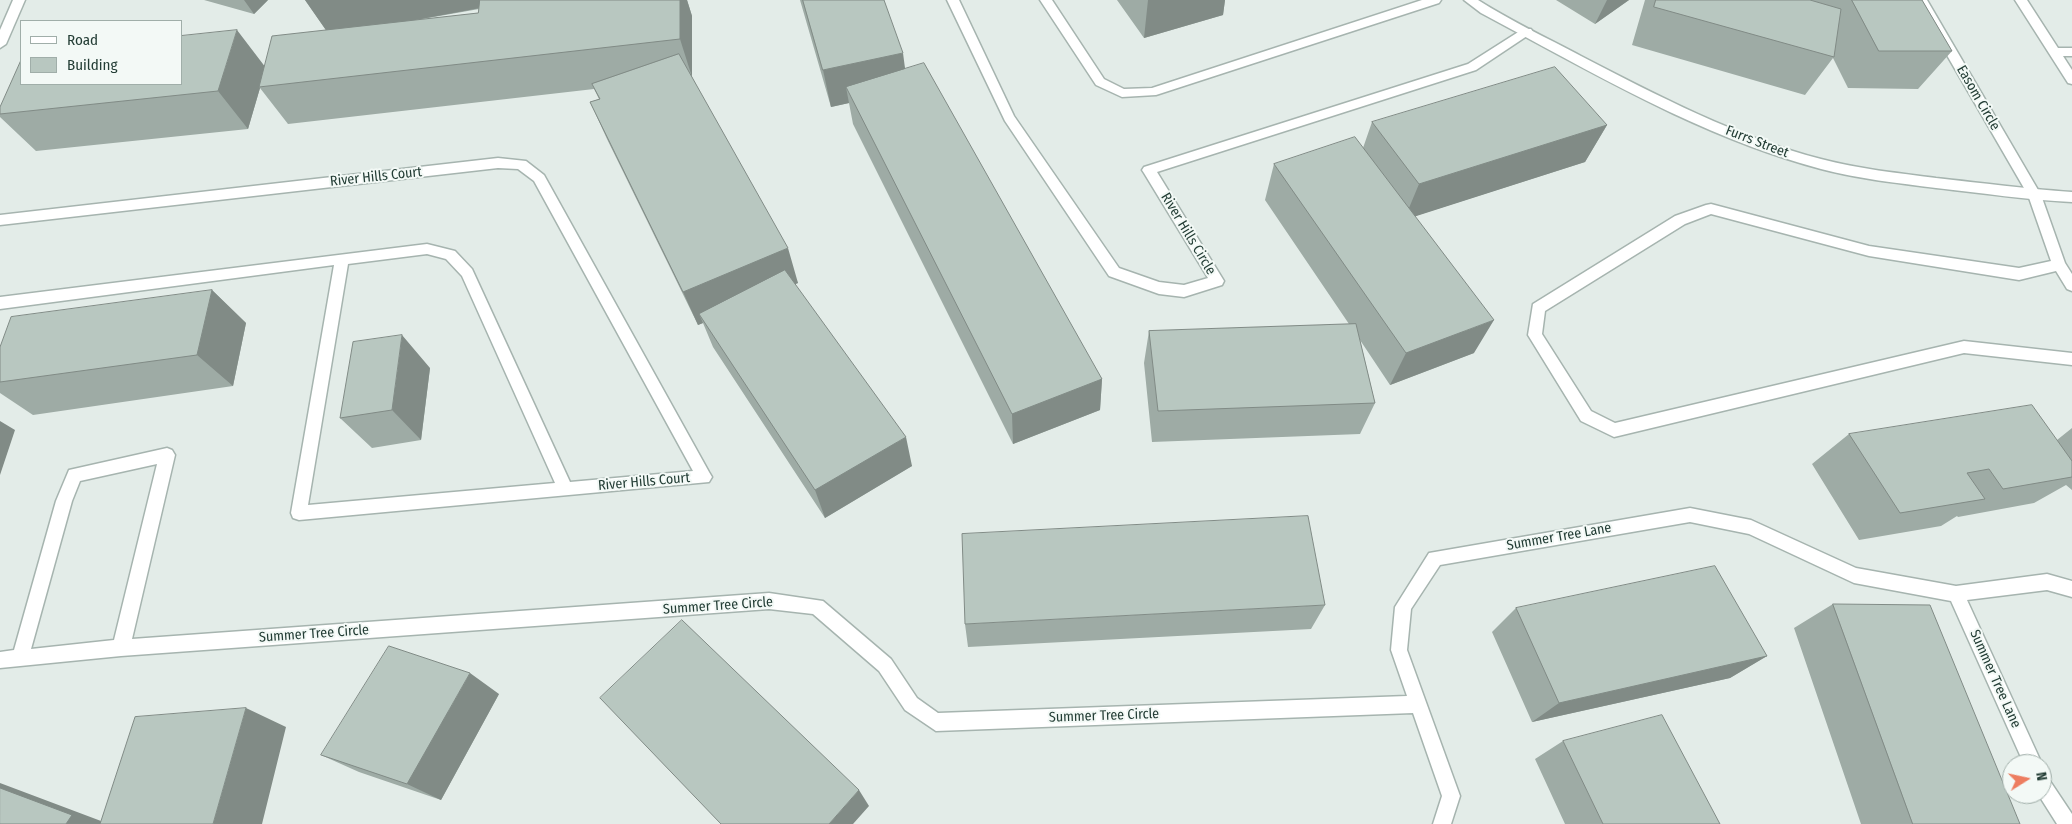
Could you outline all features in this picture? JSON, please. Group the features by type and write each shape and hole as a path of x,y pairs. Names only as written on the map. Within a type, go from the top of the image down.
{"street":[{"path":"0,44 19,0"},
{"name":"River Hills Circle","path":"953,0 1009,118 1114,272 1159,288 1184,291 1217,281 1149,170 1472,67 1527,32"},
{"path":"1046,0 1100,82 1122,93 1152,92 1435,0"},
{"name":"Furrs Street","path":"1470,0 1646,96 1703,122 1803,159 1860,174 2034,196 2072,198"},
{"name":"Easom Circle","path":"1921,0 2034,196 2059,265 2072,285"},
{"path":"2021,0 2072,80"},
{"path":"2054,52 2072,52"},
{"name":"River Hills Court","path":"0,220 498,163 521,164 539,178 704,477 300,513 342,259"},
{"path":"2059,265 2019,274 1869,251 1711,209 1680,220 1538,308 1535,334 1586,416 1614,430 1964,347 2072,359"},
{"path":"0,303 427,249 450,255 467,273 565,490"},
{"path":"20,659 64,501 74,475 167,456 121,648"},
{"name":"Summer Tree Lane","path":"1442,824 1450,796 1399,650 1403,607 1435,558 1690,515 1751,526 1854,575 1956,594 2047,582 2072,589"},
{"name":"Summer Tree Lane","path":"1956,594 2028,754"},
{"name":"Summer Tree Circle","path":"0,660 121,648 694,608 769,601 817,607 884,665 911,704 936,722 1419,704"},
{"path":"2052,799 2068,824"}],"building":[{"path":"480,0 680,0 680,39 259,87 272,36 478,13"},
{"path":"803,0 884,0 903,53 823,70"},
{"path":"1656,0 1810,0 1841,9 1834,57 1654,7"},
{"path":"1852,0 1922,0 1952,51 1879,51"},
{"path":"237,30 218,91 0,114 0,107 20,62 20,85 182,85 182,36"},
{"path":"679,54 788,248 683,292 590,102 600,99 592,84"},
{"path":"924,63 1102,379 1012,414 846,87"},
{"path":"1555,67 1607,125 1419,184 1372,122"},
{"path":"1355,137 1494,320 1406,353 1274,164"},
{"path":"785,270 906,437 815,490 699,314"},
{"path":"212,290 197,355 0,382 0,347 11,317"},
{"path":"1356,324 1375,403 1158,411 1149,331"},
{"path":"402,335 392,410 340,418 353,342"},
{"path":"2032,405 2072,461 2072,477 2003,489 1989,469 1967,473 1985,499 1900,513 1849,434"},
{"path":"1308,516 1325,605 965,624 962,534"},
{"path":"1715,566 1767,656 1559,703 1516,608"},
{"path":"1833,604 1930,605 2002,780 2002,804 2012,804 2020,824 1913,824"},
{"path":"682,620 859,790 829,824 721,824 600,698"},
{"path":"389,646 470,673 407,784 321,755"},
{"path":"246,708 213,824 100,824 135,717"},
{"path":"1662,715 1720,824 1603,824 1563,741"},
{"path":"0,788 72,815 66,824 0,824"}]}
